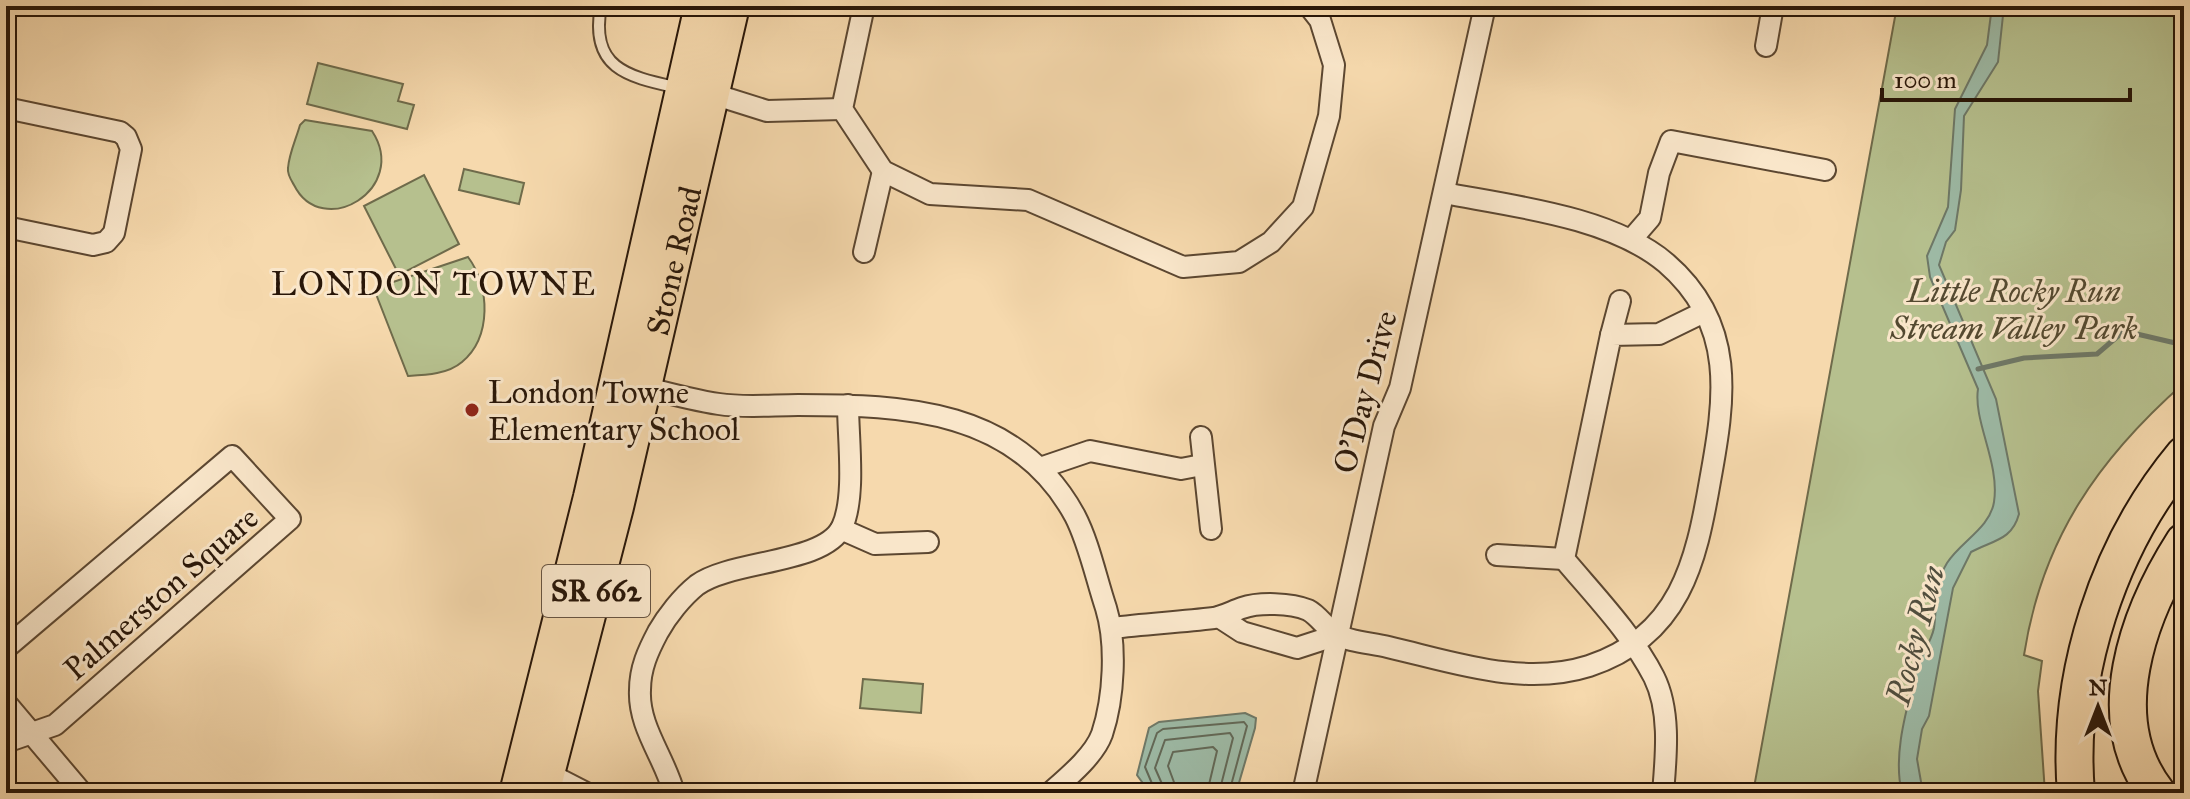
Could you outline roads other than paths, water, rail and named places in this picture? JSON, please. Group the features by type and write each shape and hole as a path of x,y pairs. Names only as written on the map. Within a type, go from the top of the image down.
{"highway":[{"path":"2076,793 2077,702 2100,611 2141,519 2184,455"},
{"path":"2157,793 2145,778 2132,748 2127,699 2145,625 2184,542"}],"main road":[{"name":"Stone Road","path":"546,783 631,383 681,89 701,6"},
{"name":"Stone Road","path":"516,793 590,497 631,383 713,94 733,6"}],"street":[{"path":"864,6 842,109 883,171 930,194 1028,200 1183,267 1239,262 1271,242 1303,207 1325,131 1334,65 1320,20 1309,6"},
{"name":"O'Day Drive","path":"1303,793 1384,426 1400,388 1485,6"},
{"path":"1766,46 1773,6"},
{"path":"713,94 767,111 842,109"},
{"path":"6,108 120,132 131,149 114,233 106,242 93,245 6,227"},
{"path":"1631,240 1650,218 1659,173 1671,141 1825,170"},
{"path":"864,252 883,171"},
{"path":"1112,628 1219,617 1246,606 1269,604 1308,610 1337,635 1493,671 1530,675 1591,665 1631,644 1652,628 1678,597 1699,546 1724,394 1720,351 1692,291 1668,265 1631,240 1590,225 1444,193"},
{"path":"1564,559 1620,301"},
{"path":"1611,335 1659,334 1704,312"},
{"path":"631,383 721,405 848,405 904,408 950,416 998,439 1040,468 1075,516 1112,628 1110,690 1101,736 1072,774 1050,793"},
{"path":"674,793 666,765 643,723 639,691 645,657 665,619 698,584 740,568 811,552 841,529 848,503 848,405"},
{"path":"1201,437 1211,529"},
{"path":"1040,468 1090,451 1181,469 1202,465"},
{"name":"Palmerston Square","path":"6,648 232,456 290,519 55,725 30,731"},
{"path":"841,529 875,544 928,542"},
{"path":"1497,555 1564,559 1631,644 1655,679 1667,733 1663,793"},
{"path":"1219,617 1242,632 1297,648 1337,635"},
{"path":"6,703 82,793"},
{"path":"6,742 30,731"},
{"path":"546,783 586,793"}],"lane":[{"path":"601,6 600,43 611,62 628,76 681,89"}],"water":[{"name":"Rocky Run","path":"1992,6 2004,6 1998,62 1964,116 1961,190 1955,230 1946,242 1939,265 1996,399 2019,514 2007,534 1971,552 1953,588 1929,716 1922,729 1917,759 1923,793 1902,793 1899,762 1902,730 1917,668 1934,628 1940,579 1953,555 1987,520 1994,502 1993,472 1979,415 1978,389 1930,277 1927,256 1948,207 1955,109 1987,45"},
{"path":"1245,713 1256,718 1255,728 1236,793 1150,793 1137,775 1149,728 1159,722"}],"waterway":[{"path":"1978,369 2024,358 2097,354 2124,331 2184,345"}],"place":[{"name":"London Towne Elementary School","path":"472,410"}],"district":[{"name":"LONDON TOWNE","path":"434,283"}],"park label":[{"name":"Little Rocky Run Stream Valley Park","path":"2014,310"}]}
